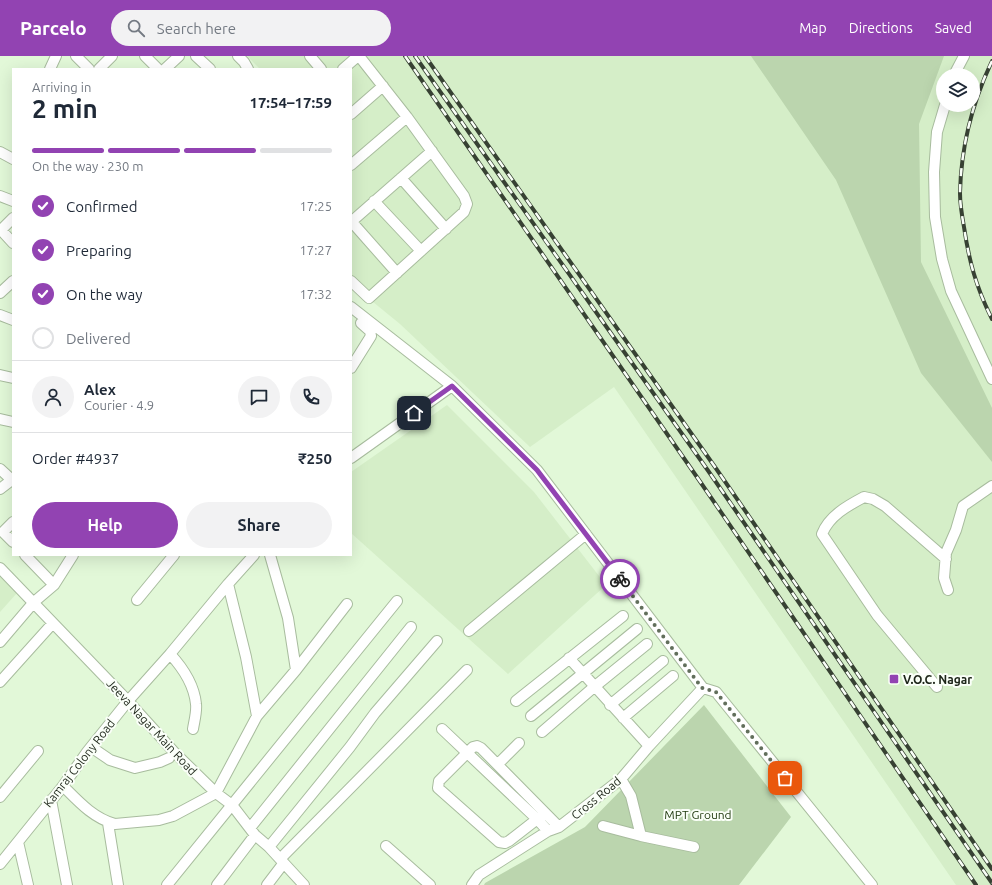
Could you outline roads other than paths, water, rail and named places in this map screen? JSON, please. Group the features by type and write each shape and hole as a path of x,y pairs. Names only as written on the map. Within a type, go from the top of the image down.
{"street":[{"path":"50,68 56,56"},
{"path":"76,56 88,68"},
{"path":"100,68 112,56"},
{"path":"145,56 157,68"},
{"path":"166,68 180,56"},
{"path":"196,56 209,68"},
{"path":"238,56 247,68"},
{"path":"310,56 320,68"},
{"path":"344,68 358,56 407,117 464,196 468,204 464,212 369,298 352,282"},
{"path":"958,68 964,56"},
{"path":"352,113 383,86"},
{"path":"943,112 937,132 934,172 935,218 942,259 951,291 992,379"},
{"path":"352,164 407,117"},
{"path":"352,221 432,151"},
{"path":"0,152 12,158"},
{"path":"400,178 446,229"},
{"path":"0,196 12,201"},
{"path":"374,201 421,251"},
{"path":"12,219 0,231 12,242"},
{"path":"352,223 397,273"},
{"path":"0,293 12,282"},
{"path":"352,309 452,386 537,470 702,688 716,692 872,885"},
{"path":"0,315 12,320"},
{"path":"352,317 368,328 371,333 371,336 352,363"},
{"path":"0,375 12,378"},
{"path":"352,457 452,386"},
{"path":"0,419 12,422"},
{"path":"0,469 12,479"},
{"path":"0,489 12,481"},
{"path":"948,590 944,578 946,553 956,530 963,506 992,486"},
{"path":"937,687 877,615 822,534 834,516 842,510 864,498 872,499 885,506 946,559"},
{"path":"12,523 3,532 12,541"},
{"path":"469,630 586,534"},
{"path":"26,556 54,585"},
{"path":"0,642 34,602 54,585 71,556"},
{"path":"137,600 173,556"},
{"name":"Kamraj Colony Road","path":"0,864 128,701 253,556"},
{"path":"270,556 288,618 296,670"},
{"name":"Jeeva Nagar Main Road","path":"0,568 128,701 175,753 216,793 232,805 252,831 304,885"},
{"path":"228,584 246,657 256,716"},
{"path":"167,885 397,601"},
{"path":"62,786 93,815 108,823 115,824 159,820 173,816 216,793 256,716 296,670 347,604"},
{"path":"516,701 623,616"},
{"path":"0,682 53,622"},
{"path":"216,885 252,831 411,627"},
{"path":"531,716 637,629"},
{"path":"269,847 350,747 374,713 437,641"},
{"path":"542,732 647,644"},
{"path":"170,654 181,667 190,682 196,704 193,729"},
{"path":"569,658 649,746"},
{"path":"610,704 663,661"},
{"path":"267,885 281,861 467,670"},
{"path":"623,718 672,676"},
{"name":"Cross Road","path":"472,885 479,875 548,831 559,827 621,779 702,688"},
{"path":"442,729 467,753 541,816 559,827"},
{"path":"498,764 520,743"},
{"path":"541,816 509,841 505,843 498,842 438,788 439,781 473,747 477,746 498,764 541,816 548,831"},
{"path":"91,747 110,760 135,768 160,762 169,758"},
{"path":"0,797 38,752"},
{"path":"621,779 631,796 641,836"},
{"path":"51,800 67,885"},
{"path":"108,823 118,885"},
{"path":"603,826 694,847"},
{"path":"18,842 28,885"},
{"path":"386,846 430,885"}],"railway":[{"path":"405,56 699,480 976,885"},
{"path":"415,56 709,472 992,883"},
{"path":"425,56 715,467 992,869"},
{"path":"992,61 973,109 965,142 960,193 962,214 971,263 977,285 992,319"}],"place":[{"name":"V.O.C. Nagar","path":"894,679"}],"park label":[{"name":"MPT Ground","path":"698,814"}]}
